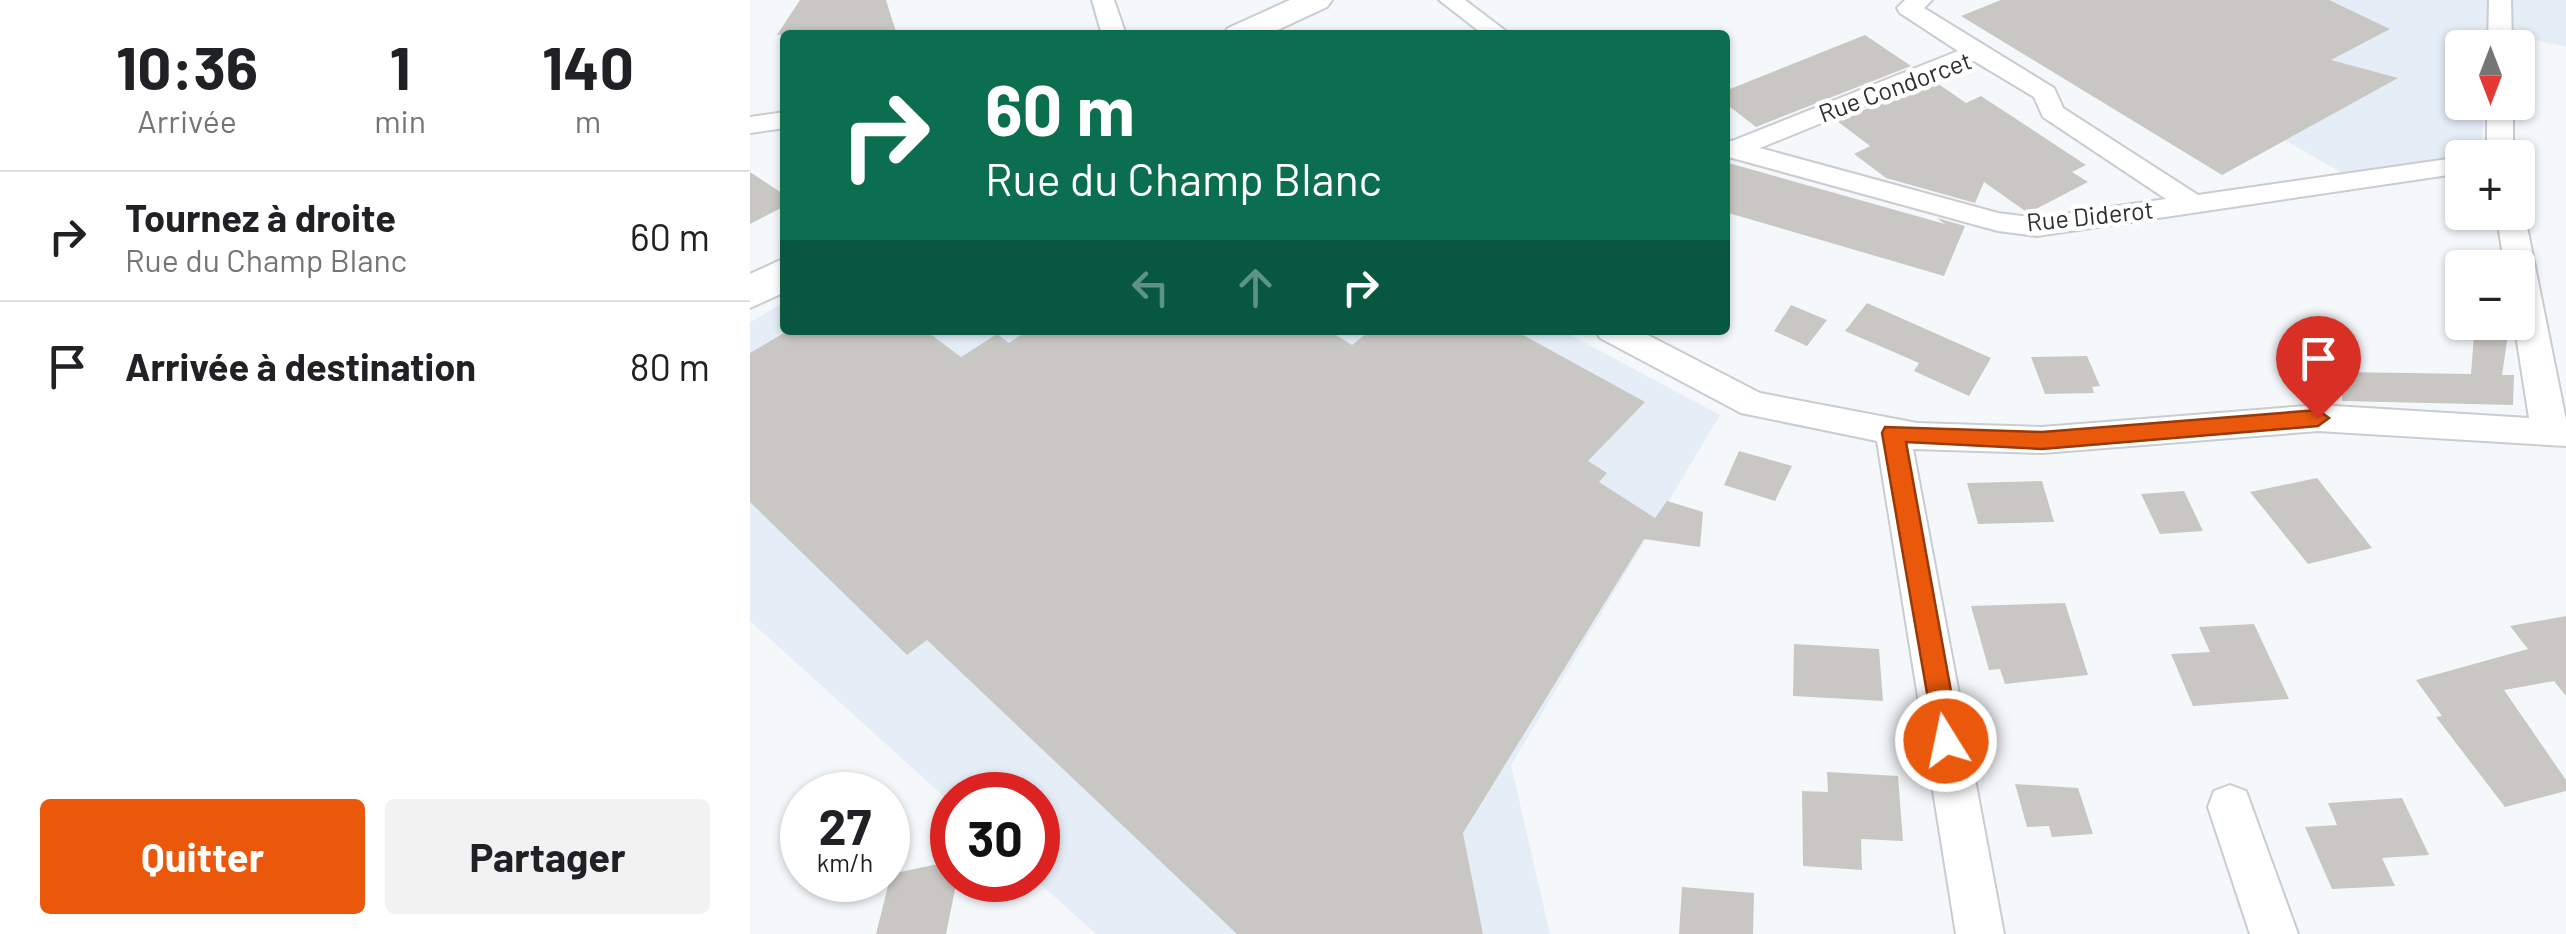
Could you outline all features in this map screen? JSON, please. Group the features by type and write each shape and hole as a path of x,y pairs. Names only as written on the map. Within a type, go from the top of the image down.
{"main road":[{"path":"1251,30 1316,0"},
{"path":"750,293 780,276"}],"street":[{"path":"1104,0 1113,30"},
{"path":"1450,0 1492,30"},
{"path":"1921,0 1908,8 1976,52"},
{"path":"2500,0 2500,30"},
{"name":"Rue Condorcet","path":"1730,148 1976,52 2045,93 2052,112 2193,204"},
{"path":"750,125 780,121"},
{"name":"Rue Diderot","path":"1730,148 1998,222 2037,226 2445,167"},
{"path":"1621,335 1753,404 1893,433 2042,440 2318,418 2557,432 2514,230"},
{"path":"1893,433 1980,934"},
{"path":"2230,807 2274,934"}],"shaded area":[{"path":"2038,0 2566,0 2566,47 2535,40 2535,30 2445,30 2445,120 2484,120 2482,140 2445,140 2445,178 2365,186"},
{"path":"780,305 780,335 1570,335 1720,415 1511,765 1550,934 1096,934 1060,902 1060,772 930,772 930,784 750,621 750,322"}],"building":[{"path":"800,0 886,0 895,30 780,30"},
{"path":"2001,0 2329,0 2390,29 2331,60 2398,78 2222,175 1961,16"},
{"path":"1865,35 1911,66 1756,127 1730,107 1730,89"},
{"path":"1934,81 1966,103 1981,96 2086,165 2072,172 2088,182 2028,213 1984,182 1975,203 1886,178 1854,154 1870,146 1837,121"},
{"path":"1730,163 1945,224 1937,218 1965,226 1944,276 1730,213"},
{"path":"750,172 780,192 780,209 750,224"},
{"path":"1867,303 1991,358 1969,396 1914,371 1919,363 1845,331"},
{"path":"1791,305 1827,320 1807,346 1774,331"},
{"path":"781,335 932,335 961,357 995,335 1009,343 1021,335 1336,335 1352,345 1365,335 1523,335 1645,402 1588,461 1607,473 1599,482 1655,518 1667,501 1703,512 1700,547 1644,539 1463,833 1483,934 1237,934 927,640 907,655 750,502 750,353"},
{"path":"2474,340 2507,340 2502,375 2514,375 2513,405 2342,401 2343,372 2471,374"},
{"path":"2087,356 2100,386 2092,387 2094,393 2045,394 2031,357"},
{"path":"1739,451 1792,466 1775,501 1724,485"},
{"path":"2317,478 2372,548 2308,564 2250,492"},
{"path":"2042,481 2054,522 1978,524 1967,483"},
{"path":"2184,491 2203,531 2160,534 2141,494"},
{"path":"2065,603 2088,675 2005,684 2000,669 1989,670 1971,606"},
{"path":"2566,616 2566,696 2554,681 2504,690 2566,780 2566,791 2505,807 2436,717 2442,716 2416,680 2528,649 2510,626"},
{"path":"2254,624 2289,699 2193,706 2171,654 2210,652 2199,627"},
{"path":"1794,644 1879,649 1883,701 1793,696"},
{"path":"1827,772 1898,776 1903,841 1861,839 1862,870 1803,866 1802,791 1828,792"},
{"path":"2015,784 2078,788 2093,834 2052,837 2049,826 2027,827"},
{"path":"2402,798 2429,855 2382,858 2395,886 2332,889 2305,827 2337,825 2328,803"},
{"path":"930,866 930,902 953,902 946,934 876,934 884,902 910,902 910,870"},
{"path":"1682,887 1754,893 1753,934 1679,934"}],"route":[{"path":"1946,741 1893,433 2042,440 2318,418"}]}
